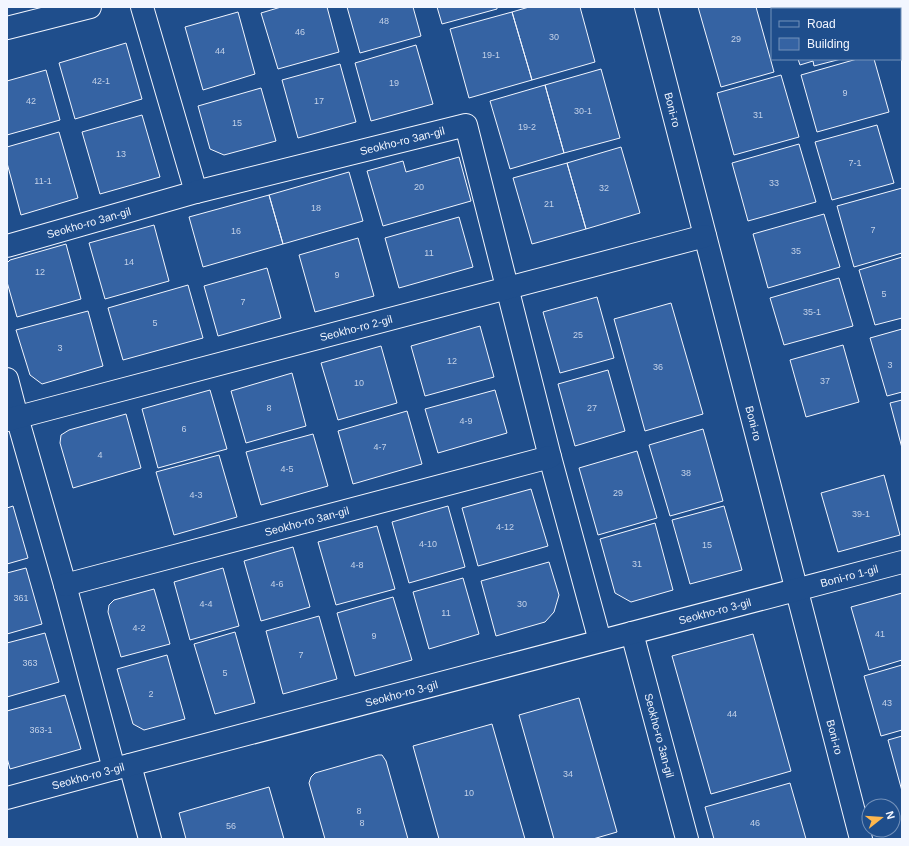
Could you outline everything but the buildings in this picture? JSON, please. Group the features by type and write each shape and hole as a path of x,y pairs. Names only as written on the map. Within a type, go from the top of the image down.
{"street":[{"path":"7,28 90,7"},
{"path":"142,7 196,192"},
{"name":"Boni-ro","path":"646,7 861,839"},
{"name":"Seokho-ro 3an-gil","path":"7,246 196,192 466,124 550,457 600,641"},
{"name":"Seokho-ro 2-gil","path":"12,418 705,236"},
{"path":"7,379 12,418 122,767 150,839"},
{"name":"Seokho-ro 3an-gil","path":"65,585 550,457"},
{"name":"Boni-ro 1-gil","path":"796,589 902,562"},
{"name":"Seokho-ro 3-gil","path":"7,798 796,589"},
{"name":"Seokho-ro 3an-gil","path":"632,633 687,839"}]}
